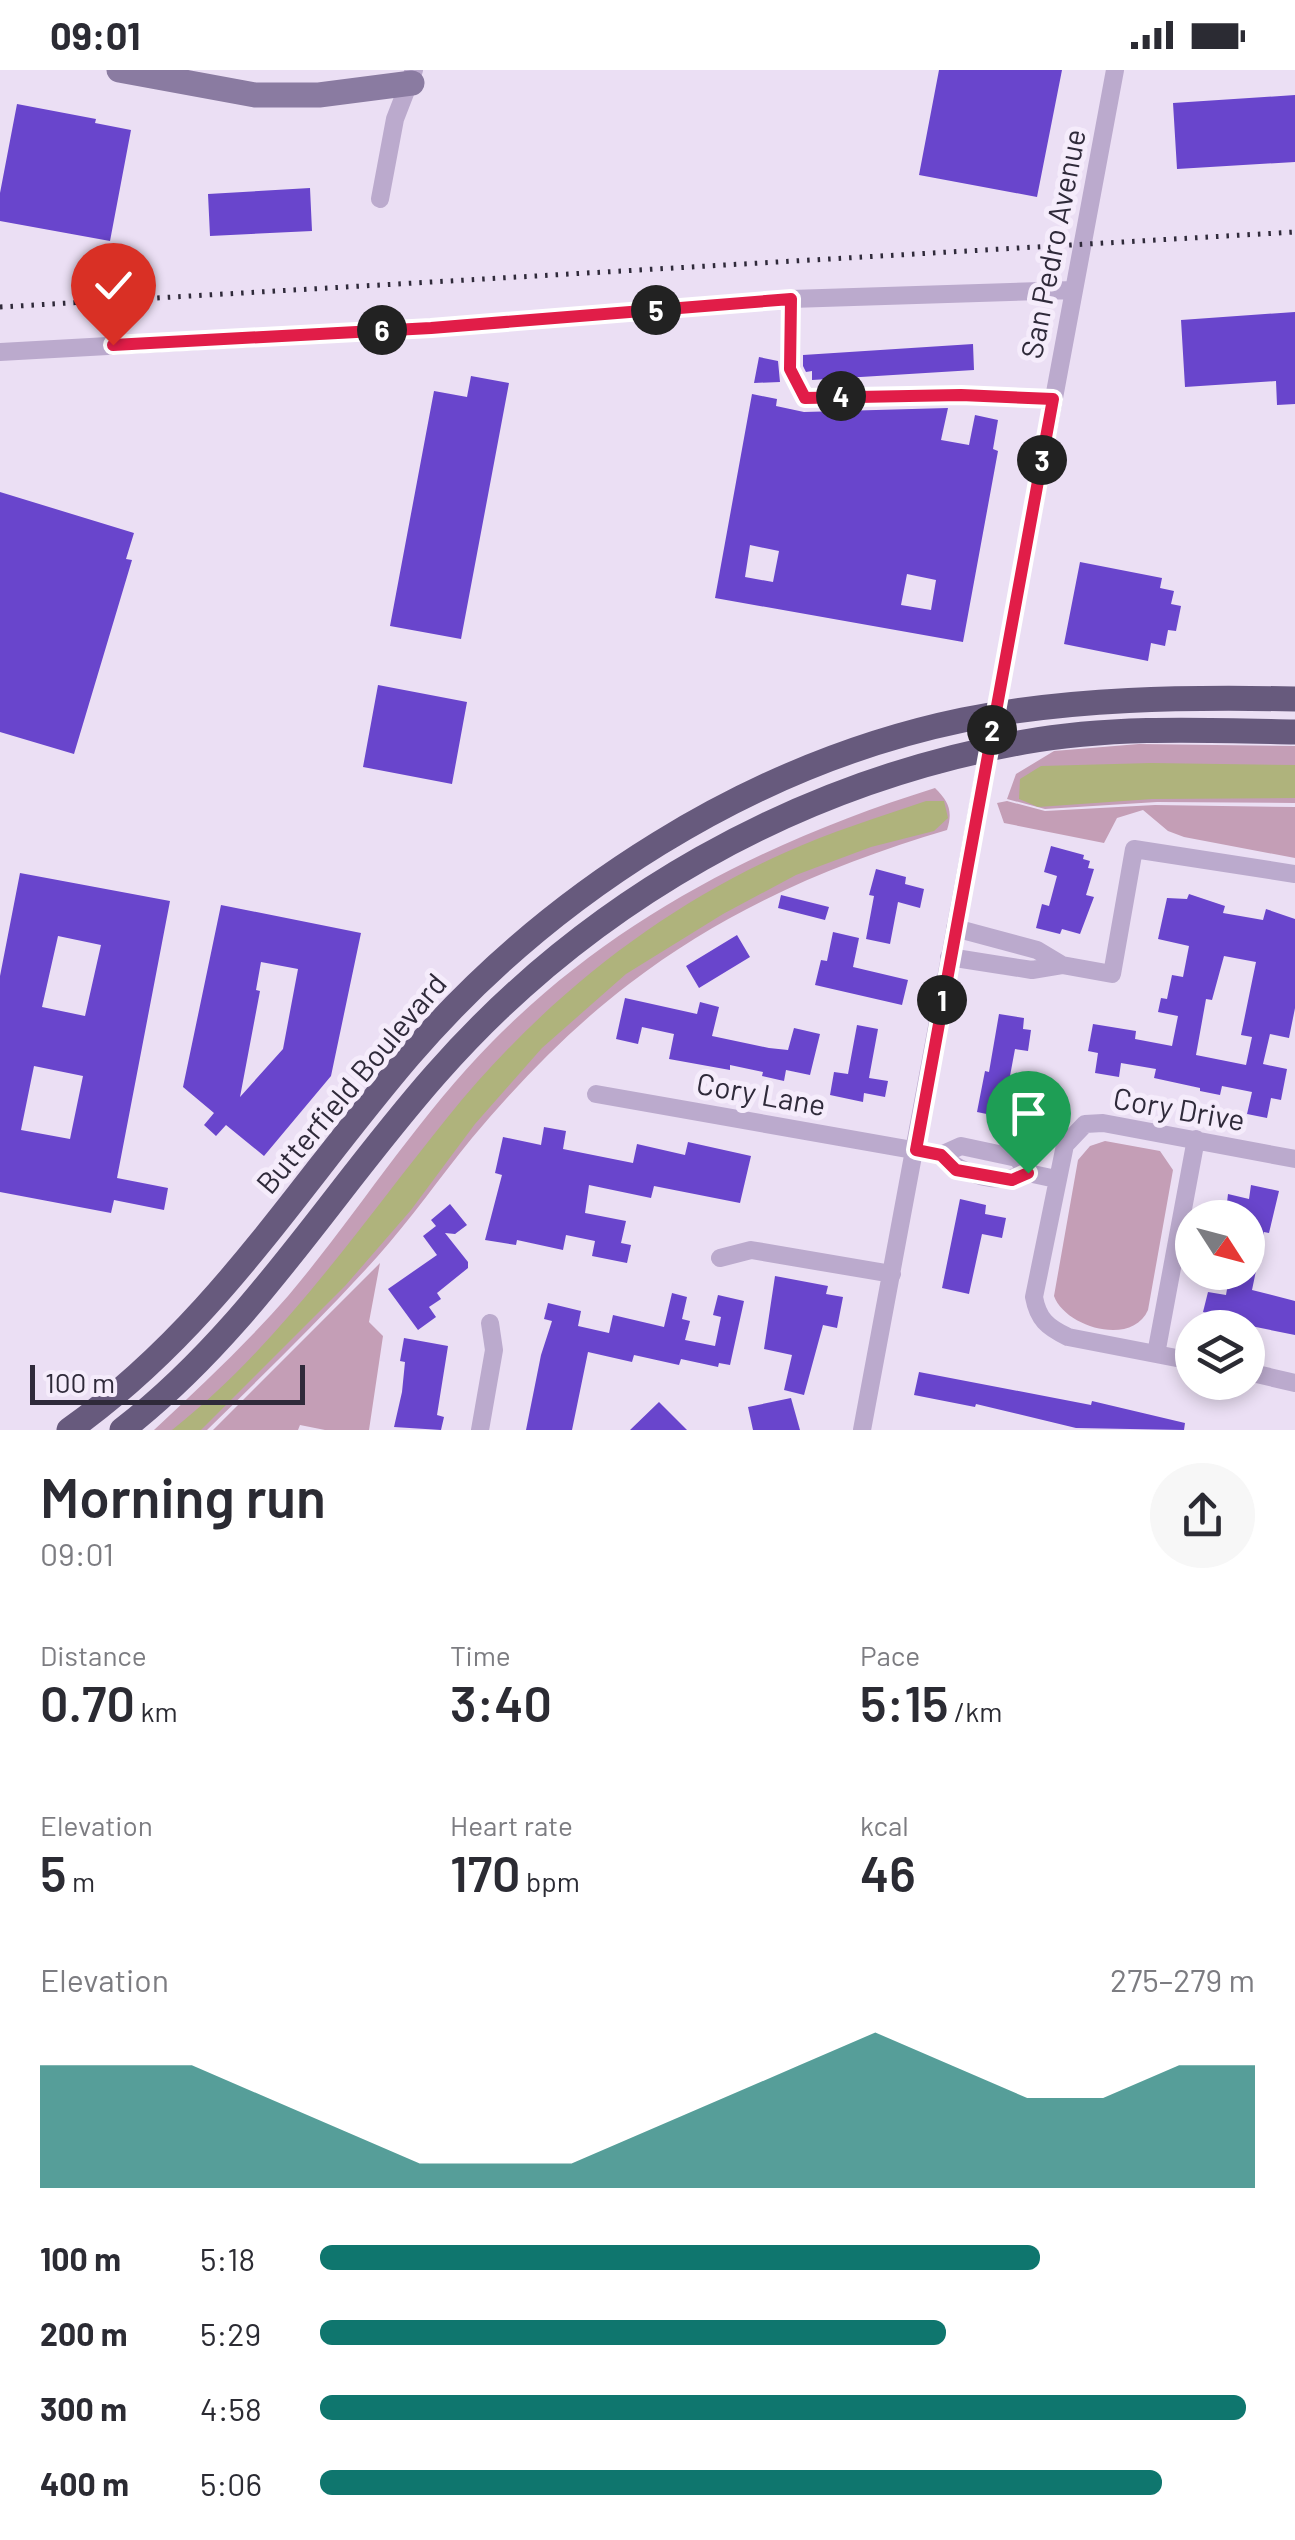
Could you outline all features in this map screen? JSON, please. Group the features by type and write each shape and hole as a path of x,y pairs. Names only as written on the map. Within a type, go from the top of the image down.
{"main road":[{"name":"Butterfield Boulevard","path":"69,1430 138,1376 207,1308 288,1212 409,1056 479,983 556,916 672,837 785,779 882,742 995,714 1122,701 1295,699"},
{"name":"Butterfield Boulevard","path":"122,1430 231,1330 405,1111 479,1027 577,939 679,870 769,823 867,784 989,750 1123,732 1295,732"}],"street":[{"path":"119,70 255,95 319,95 413,76"},
{"name":"San Pedro Avenue","path":"862,1430 1115,70"},
{"path":"380,199 395,119 413,76"},
{"path":"0,352 431,328 791,299 1074,290"},
{"path":"791,299 790,369 805,398 961,395 1053,399"},
{"path":"955,928 1036,950 1062,964 1112,974 1134,850 1295,874"},
{"path":"950,958 1032,970 1062,964"},
{"name":"Cory Lane","path":"596,1094 916,1150"},
{"name":"Cory Drive","path":"1056,1178 1065,1145 1085,1124 1104,1123 1295,1158"},
{"path":"1156,1354 1196,1139"},
{"path":"916,1150 941,1155 961,1146 1016,1158 1028,1173 1056,1178 1034,1297 1038,1314 1053,1330 1068,1337 1175,1358"},
{"path":"720,1258 751,1250 892,1274"},
{"path":"480,1430 494,1350 490,1323"},
{"path":"1265,1376 1295,1382"}],"shaded area":[{"path":"1139,744 1295,746 1295,803 1157,802 1045,809 1007,799 1016,774 1054,751"},
{"path":"1295,765 1295,798 1152,799 1038,807 1019,799 1020,779 1041,766"},
{"path":"935,788 949,807 947,830 821,874 741,912 666,958 607,1001 527,1077 472,1138 377,1257 207,1430 154,1430 288,1296 438,1102 492,1042 540,997 590,956 698,887 813,832"},
{"path":"926,801 944,801 948,818 934,831 871,847 796,875 723,914 626,974 542,1048 475,1124 411,1210 345,1286 201,1430 172,1430 211,1397 284,1322 447,1118 558,1000 643,933 735,877 819,838"},
{"path":"1007,801 1045,811 1155,805 1295,807 1295,858 1184,837 1168,831 1143,810 1117,818 1104,843 1004,823 997,803"},
{"path":"1105,1141 1160,1151 1173,1170 1148,1310 1140,1321 1114,1330 1084,1324 1061,1307 1054,1296 1078,1160 1090,1146"},
{"path":"380,1263 369,1322 383,1336 369,1430 325,1430 300,1425 298,1430 213,1430"}],"building":[{"path":"939,70 1062,70 1037,197 919,175"},
{"path":"1295,95 1295,162 1177,169 1173,103"},
{"path":"17,104 131,130 110,241 0,221 0,193"},
{"path":"310,188 312,231 210,236 208,194"},
{"path":"1295,312 1295,404 1277,405 1276,381 1185,387 1181,320"},
{"path":"973,344 974,370 812,380 812,371 806,372 803,366 803,355"},
{"path":"759,357 778,361 780,382 754,383"},
{"path":"471,376 509,383 461,639 390,626 434,391 467,397"},
{"path":"752,394 777,399 776,406 804,412 948,408 941,440 969,445 975,415 998,420 993,449 998,451 963,642 715,598","holes":["750,545 779,551 773,582 745,577","907,574 936,580 931,610 901,605"]},
{"path":"0,492 134,533 126,559 132,560 74,754 0,732"},
{"path":"1080,562 1162,578 1160,588 1174,591 1171,604 1181,606 1176,631 1168,630 1165,646 1151,643 1148,661 1064,644"},
{"path":"378,685 467,702 452,784 363,767"},
{"path":"1051,846 1084,855 1083,859 1090,861 1088,868 1094,869 1086,895 1094,897 1080,934 1036,928 1042,904 1049,906 1057,876 1044,872"},
{"path":"876,869 906,877 905,884 924,889 920,908 898,902 890,944 866,939 874,896 869,895"},
{"path":"20,873 170,901 117,1178 168,1188 164,1210 114,1200 111,1213 0,1192 0,976","holes":["58,936 101,945 85,1016 42,1007","34,1066 83,1076 70,1139 21,1130"]},
{"path":"1189,894 1225,906 1223,913 1263,920 1266,909 1295,919 1295,1008 1289,1038 1270,1034 1263,1064 1287,1069 1281,1100 1271,1098 1267,1118 1247,1114 1252,1092 1222,1086 1220,1095 1200,1091 1154,1078 1156,1069 1121,1063 1119,1077 1095,1073 1098,1053 1088,1051 1093,1024 1136,1031 1135,1039 1172,1046 1178,1016 1158,1012 1161,998 1167,999 1172,975 1183,977 1189,946 1158,939 1167,898 1187,899","holes":["1224,956 1256,962 1241,1035 1252,1037 1246,1065 1196,1055 1206,999 1212,1000"]},
{"path":"781,895 829,907 825,920 778,908"},
{"path":"221,905 361,933 331,1076 264,1156 226,1125 216,1136 204,1125 214,1113 183,1087","holes":["261,962 298,969 283,1049 240,1097 260,991 256,990"]},
{"path":"833,932 859,938 853,967 908,980 902,1005 815,985 821,960 827,961"},
{"path":"737,935 750,957 699,988 686,966"},
{"path":"625,998 697,1014 700,1002 719,1007 712,1036 769,1048 788,1050 794,1028 820,1034 810,1075 786,1070 784,1081 730,1065 730,1070 669,1059 674,1034 642,1027 638,1044 616,1039"},
{"path":"999,1014 1024,1018 1023,1029 1031,1030 1028,1051 1015,1049 1010,1076 1010,1085 1032,1090 1028,1110 1008,1106 1006,1118 977,1112"},
{"path":"857,1025 878,1029 869,1078 888,1081 885,1097 864,1093 863,1102 830,1095 834,1072 848,1074"},
{"path":"544,1127 566,1131 563,1149 633,1163 637,1144 685,1155 688,1142 751,1156 740,1203 654,1186 651,1198 589,1185 585,1213 626,1221 621,1243 631,1245 627,1263 592,1256 595,1241 566,1235 563,1250 517,1240 516,1245 485,1240 502,1175 495,1173 503,1137 541,1145"},
{"path":"1251,1185 1279,1191 1269,1233 1265,1232 1265,1200 1227,1200 1228,1194 1249,1199"},
{"path":"960,1199 986,1205 985,1214 1006,1218 1002,1238 982,1234 969,1294 942,1288"},
{"path":"450,1204 467,1225 455,1234 445,1233 468,1262 468,1268 437,1293 441,1299 429,1307 436,1317 418,1330 388,1289 437,1255 423,1236 436,1226 431,1220"},
{"path":"775,1276 828,1286 826,1294 843,1297 837,1328 823,1325 804,1395 784,1390 792,1355 764,1349"},
{"path":"1227,1290 1252,1290 1295,1301 1295,1335 1265,1329 1265,1310 1204,1310 1208,1292 1226,1295"},
{"path":"672,1293 687,1297 682,1319 690,1321 685,1340 715,1346 721,1317 713,1315 718,1295 744,1301 730,1365 719,1363 718,1367 681,1359 679,1365 634,1355 632,1362 588,1352 572,1430 526,1430 552,1321 544,1319 548,1303 581,1311 578,1326 609,1333 613,1315 664,1327"},
{"path":"404,1338 448,1346 437,1415 444,1417 441,1430 394,1427 402,1392 405,1362 400,1361"},
{"path":"919,1372 1091,1405 1092,1401 1185,1423 1184,1430 1076,1428 976,1404 975,1407 914,1395"},
{"path":"791,1398 800,1430 753,1430 748,1407"},
{"path":"659,1402 687,1430 630,1430"}],"railway":[{"path":"0,307 1295,232"}],"route":[{"path":"113,345 431,328 791,299 790,369 805,398 961,395 1053,399 916,1150 941,1155 956,1170 1012,1180 1028,1173"}]}
